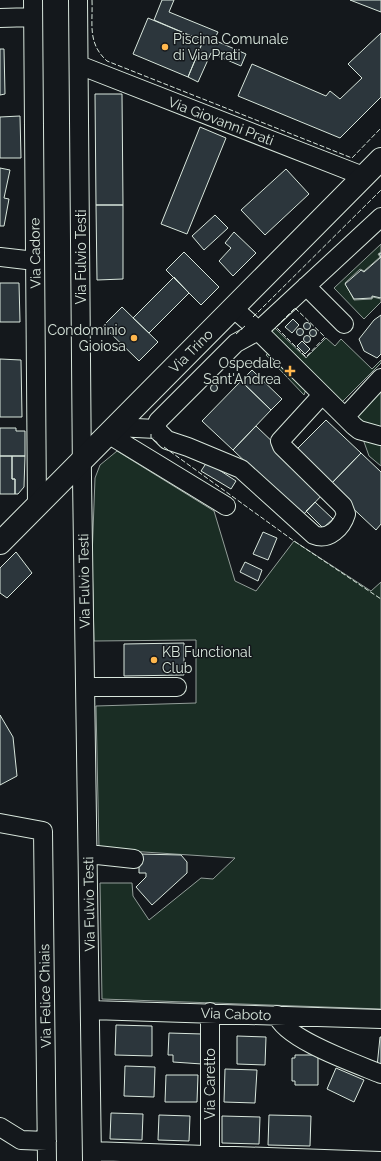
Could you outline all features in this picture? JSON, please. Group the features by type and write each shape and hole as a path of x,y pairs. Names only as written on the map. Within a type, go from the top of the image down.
{"main road":[{"name":"Via Trino","path":"0,543 375,167"}],"street":[{"name":"Via Fulvio Testi","path":"78,0 82,460 92,1156"},
{"path":"0,18 33,8"},
{"name":"Via Cadore","path":"33,8 38,505"},
{"name":"Via Giovanni Prati","path":"79,65 375,167"},
{"path":"156,429 158,421 236,343 258,331 381,217"},
{"path":"0,257 35,261"},
{"path":"306,286 344,324"},
{"path":"233,308 360,430 381,436"},
{"path":"345,417 381,378"},
{"path":"112,430 156,429 167,440 188,447 241,470 314,535 321,538 329,536 344,521 346,514 343,506 282,446 280,441 322,395"},
{"path":"112,430 226,506"},
{"path":"86,687 177,686"},
{"name":"Via Felice Chiais","path":"0,824 43,831 47,1161"},
{"path":"88,854 134,859"},
{"name":"Via Caboto","path":"91,1010 210,1012 381,1019"},
{"name":"Via Caretto","path":"210,1012 210,1156"},
{"path":"277,1015 278,1020 288,1032 317,1047 381,1074"},
{"path":"0,1126 21,1140 47,1141"},
{"path":"92,1156 210,1156 381,1161"}],"green space":[{"path":"381,244 381,252 378,254 380,257 364,271 360,269 345,283 354,300 372,299 373,297 381,299 381,302 364,319 334,288"},
{"path":"275,328 306,358 326,338 335,346 341,339 372,369 381,360 381,363 339,405 268,336"},
{"path":"270,351 306,389 304,395 266,355"},
{"path":"381,388 381,427 364,424 356,415"},
{"path":"363,439 381,443 381,466 369,456"},
{"path":"117,451 214,511 235,581 256,591 294,541 371,591 381,582 381,1009 102,999 100,883 132,883 133,896 149,920 201,878 213,879 235,858 99,849 96,706 196,703 196,640 94,641 92,558 95,478 100,465"}],"building":[{"path":"162,0 174,0 169,12 218,32 214,40 246,54 241,66 211,53 198,82 188,77 203,41 154,20"},
{"path":"350,0 381,0 381,12"},
{"path":"148,18 203,41 188,77 133,54"},
{"path":"381,33 381,97 340,138 238,96 252,64 326,96 330,91 340,99 362,78 348,64"},
{"path":"0,49 4,49 5,94 0,95"},
{"path":"95,94 122,94 123,205 96,205"},
{"path":"20,116 21,158 0,158 0,117"},
{"path":"200,127 226,138 187,234 161,224"},
{"path":"0,168 10,170 4,198 9,199 4,226 0,226"},
{"path":"286,169 309,194 265,235 241,210"},
{"path":"96,205 123,205 123,279 97,280"},
{"path":"215,215 228,228 204,250 192,236"},
{"path":"234,232 256,253 233,276 219,261 231,248 225,243"},
{"path":"184,252 219,287 201,305 166,270"},
{"path":"381,257 381,298 372,296 372,298 354,299 345,284 361,270 364,272"},
{"path":"174,277 189,293 149,333 133,318"},
{"path":"0,283 19,283 20,322 0,322"},
{"name":"Condominio Gioiosa","path":"122,307 158,342 139,361 103,326"},
{"path":"381,315 381,354 377,358 364,351 359,339 374,320"},
{"path":"293,319 299,325 292,333 285,327"},
{"path":"307,322 311,326 307,330 303,326"},
{"path":"300,329 303,332 300,335 297,332"},
{"path":"313,330 316,333 313,336 310,333"},
{"path":"307,336 310,339 307,342 304,339"},
{"path":"302,341 310,349 305,354 297,346"},
{"path":"0,359 21,360 22,417 0,417"},
{"path":"252,370 282,399 271,410 241,381"},
{"path":"241,381 271,410 233,450 202,421"},
{"path":"214,385 217,388 214,391 211,388"},
{"path":"326,420 361,453 329,486 294,452"},
{"path":"256,426 325,492 302,516 233,450"},
{"path":"0,428 16,428 16,431 25,431 25,456 0,456"},
{"path":"361,453 381,472 381,524 376,530 329,486"},
{"path":"0,456 12,456 12,479 15,479 15,494 0,494"},
{"path":"12,456 25,456 24,487 18,494 15,494 15,479 12,479"},
{"path":"207,462 236,481 231,489 201,471"},
{"path":"315,502 333,519 323,528 306,511"},
{"path":"263,532 277,538 268,560 253,554"},
{"path":"16,552 32,573 7,598 0,593 0,568"},
{"path":"245,562 262,570 258,581 240,572"},
{"name":"KB Functional Club","path":"184,643 184,675 124,676 124,644"},
{"path":"0,715 13,737 17,776 0,785"},
{"path":"139,854 181,855 187,862 187,873 152,905 136,887 146,877 146,873 139,873"},
{"path":"116,1025 152,1026 152,1056 115,1055"},
{"path":"169,1033 202,1034 202,1064 173,1062 173,1055 168,1055"},
{"path":"237,1036 266,1037 265,1065 237,1064"},
{"path":"381,1037 381,1068 377,1067"},
{"path":"295,1055 318,1055 318,1085 295,1085 295,1081 292,1081 292,1058 295,1058"},
{"path":"125,1066 155,1067 154,1097 124,1096"},
{"path":"336,1068 364,1080 354,1102 327,1089"},
{"path":"225,1069 257,1070 255,1103 224,1102"},
{"path":"166,1075 198,1075 197,1102 165,1102"},
{"path":"111,1113 143,1114 142,1140 110,1139"},
{"path":"159,1115 190,1116 189,1141 158,1140"},
{"path":"269,1115 311,1116 310,1146 268,1145"},
{"path":"222,1116 260,1117 259,1144 222,1143"}],"fence":[{"path":"92,0 92,33 96,47 107,61 352,158 381,128"},
{"path":"253,317 381,190"},
{"path":"295,308 325,337 306,357 276,327 295,308"},
{"path":"236,334 245,326"},
{"path":"151,434 151,438 159,444"},
{"path":"164,447 294,541 381,599"}],"place":[{"name":"Piscina Comunale di Via Prati","path":"165,47"},
{"name":"Condominio Gioiosa","path":"134,338"},
{"name":"Ospedale Sant'Andrea","path":"290,371"},
{"name":"KB Functional Club","path":"154,660"}]}
